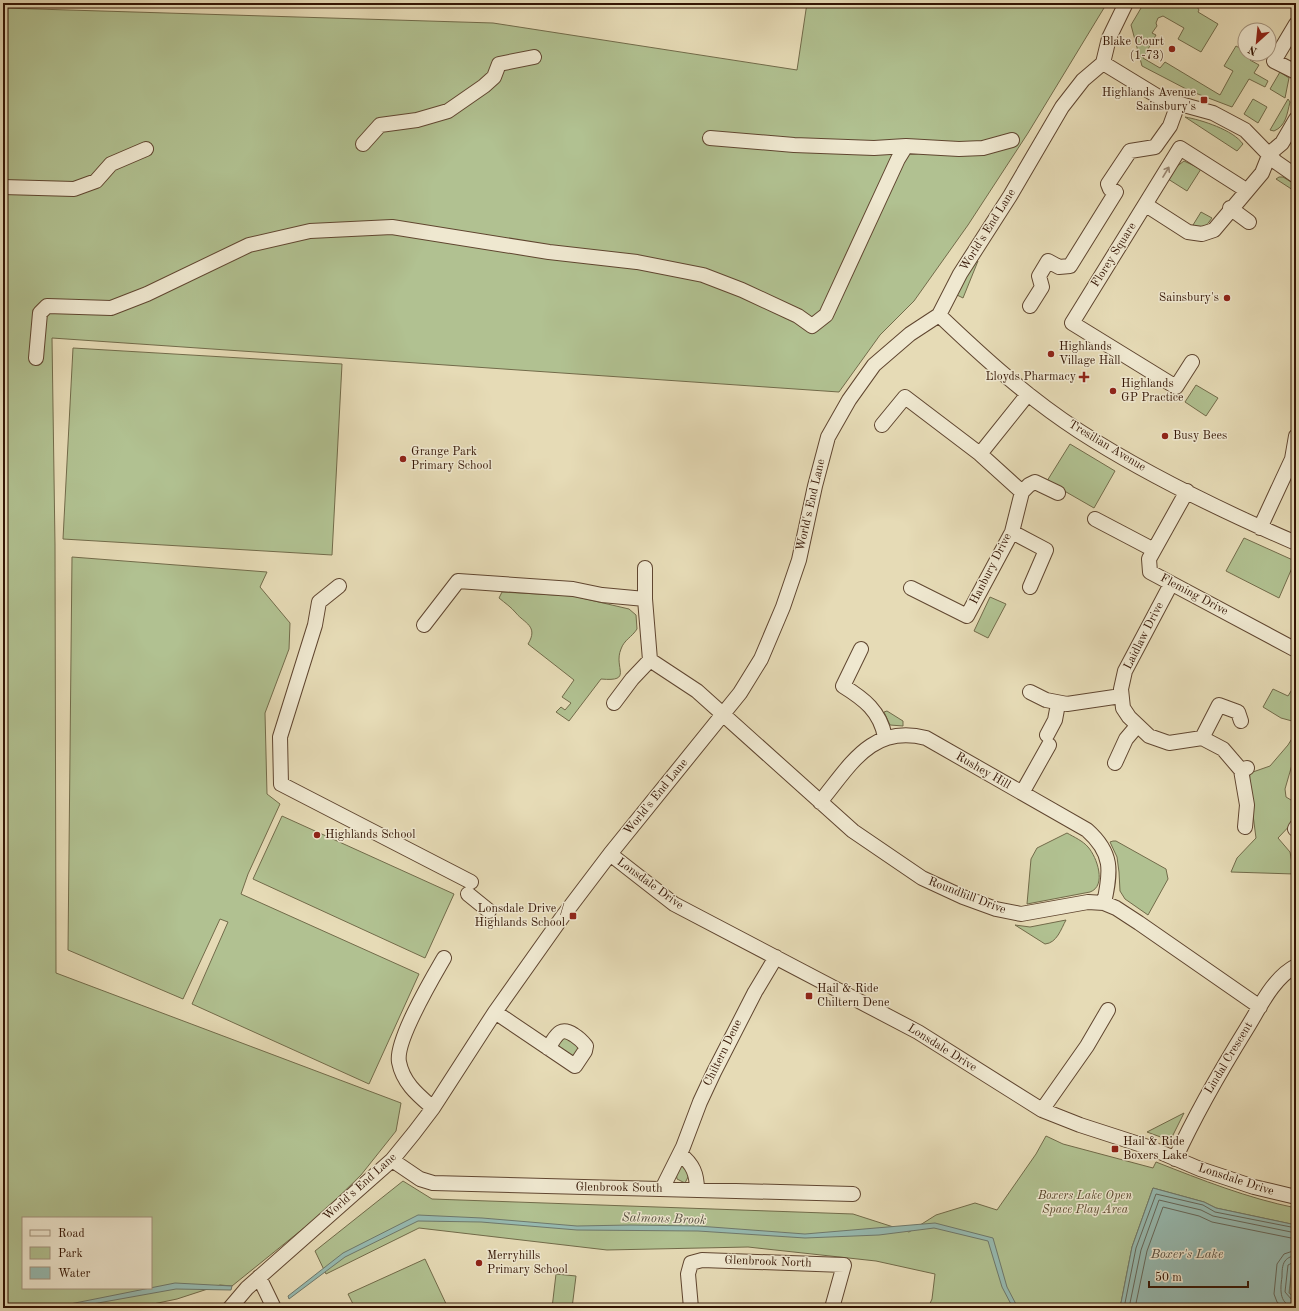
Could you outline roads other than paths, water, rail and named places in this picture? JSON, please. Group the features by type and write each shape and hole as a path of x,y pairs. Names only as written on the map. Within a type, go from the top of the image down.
{"street":[{"path":"1126,3 1109,38 1104,63 1162,99 1212,113 1245,130 1270,154 1276,162 1296,176"},
{"path":"1296,24 1274,61 1296,72"},
{"path":"363,144 380,125 417,120 448,111 484,86 494,77 499,64 534,58"},
{"name":"World's End Lane","path":"230,1308 247,1288 259,1277 392,1160 433,1108 495,1012 560,921 610,854 724,714 747,682 761,659 783,607 799,560 815,486 828,437 849,400 874,365 910,334 939,315 960,274 1010,196 1062,107 1083,80 1104,63"},
{"path":"1030,306 1042,287 1039,276 1048,261 1059,268 1070,266 1116,192 1110,188 1108,184 1128,154 1133,150 1155,148 1170,126 1178,104"},
{"path":"1246,190 1180,148 1146,205 1183,230 1202,234 1214,230 1230,208 1246,190 1262,172 1270,154 1282,143 1296,119"},
{"path":"710,138 794,145 874,148 906,146 959,149 977,148 1012,140"},
{"path":"36,358 40,313 47,306 111,308 147,294 249,245 310,231 385,228 478,239 550,252 637,262 703,275 742,290 798,316 812,326 826,315 898,159 906,146"},
{"path":"3,187 74,189 96,181 111,164 146,149"},
{"name":"Florey Square","path":"1146,205 1107,264 1072,323 1176,387 1192,362"},
{"path":"1230,208 1249,222"},
{"name":"Tresilian Avenue","path":"939,315 998,370 1079,431 1187,491 1260,528 1296,543"},
{"path":"980,454 1028,394"},
{"path":"882,425 905,397 980,454 1022,492 1028,485 1035,482 1058,493"},
{"path":"1260,528 1294,460 1296,436"},
{"name":"Fleming Drive","path":"1187,491 1149,559 1150,572 1296,650"},
{"name":"Hanbury Drive","path":"911,588 967,616 1012,532 1022,492"},
{"path":"1095,519 1154,550"},
{"path":"1012,532 1046,550 1030,587"},
{"path":"614,703 632,679 650,660 645,599 645,568"},
{"path":"424,625 458,581 573,589 602,595 645,599"},
{"name":"Laidlaw Drive","path":"1171,584 1125,671 1122,679 1121,696 1126,712 1137,726 1150,736 1169,743 1202,738"},
{"path":"339,586 319,602 315,625 280,737 281,784 469,888 489,911"},
{"path":"861,649 843,686 864,700 873,709 881,721 885,737"},
{"name":"Roundhill Drive","path":"650,660 697,691 853,831 922,878 963,897 996,909 1021,914 1088,902 1104,903 1116,908 1139,922 1260,1007"},
{"path":"1030,692 1058,704 1078,703 1121,696"},
{"path":"1022,793 1048,740 1056,720 1058,704"},
{"path":"1242,721 1238,712 1219,706 1202,738 1223,749 1244,769 1246,805 1245,827"},
{"path":"1115,763 1126,739 1137,726"},
{"name":"Rushey Hill","path":"820,802 862,752 875,741 885,737 903,734 926,738 1087,830 1096,838 1104,850 1109,864 1110,877 1104,903"},
{"name":"Lonsdale Drive","path":"610,854 674,904 918,1032 1042,1110 1080,1125 1148,1147 1200,1169 1254,1187 1296,1197"},
{"name":"Chiltern Dene","path":"662,1189 680,1154 700,1102 714,1072 755,992 776,957"},
{"path":"433,1108 411,1088 401,1070 399,1060 402,1044 411,1022 428,986 444,958"},
{"name":"Lindal Crescent","path":"1175,1158 1211,1086 1260,1007 1285,974 1296,966"},
{"path":"1042,1110 1087,1046 1108,1010"},
{"path":"495,1012 548,1048"},
{"path":"680,1154 688,1161 695,1171 697,1178 697,1190"},
{"name":"Glenbrook South","path":"392,1160 420,1179 433,1184 853,1194"},
{"name":"Glenbrook North","path":"691,1308 688,1274 691,1263 702,1260 844,1265 832,1308"},
{"path":"259,1277 274,1308"}],"water":[{"name":"Boxer's Lake","path":"1153,1188 1204,1202 1216,1208 1296,1225 1296,1264 1292,1266 1289,1293 1296,1299 1296,1308 1120,1308 1132,1247"},
{"path":"418,1215 482,1218 577,1226 698,1226 805,1234 935,1223 993,1238 1007,1287 1018,1308 1013,1308 1002,1287 988,1241 934,1228 879,1235 805,1238 698,1231 577,1230 481,1222 418,1221 345,1257 289,1299 288,1296 343,1253"},
{"path":"175,1283 232,1286 231,1290 176,1289 70,1308 50,1308 145,1289 152,1289 152,1288"}],"place":[{"name":"Blake Court (1-73)","path":"1172,49"},
{"name":"Highlands Avenue Sainsbury's","path":"1204,100"},
{"name":"Sainsbury's","path":"1227,298"},
{"name":"Highlands Village Hall","path":"1051,354"},
{"name":"Lloyds Pharmacy","path":"1084,377"},
{"name":"Highlands GP Practice","path":"1113,391"},
{"name":"Busy Bees","path":"1165,436"},
{"name":"Grange Park Primary School","path":"403,459"},
{"name":"Highlands School","path":"317,835"},
{"name":"Lonsdale Drive / Highlands School","path":"573,916"},
{"name":"Hail & Ride Chiltern Dene","path":"809,996"},
{"name":"Hail & Ride Boxers Lake","path":"1115,1149"},
{"name":"Merryhills Primary School","path":"479,1263"}],"park label":[{"name":"Boxers Lake Open Space Play Area","path":"1085,1203"}],"water label":[{"name":"Salmons Brook","path":"664,1219"}]}
